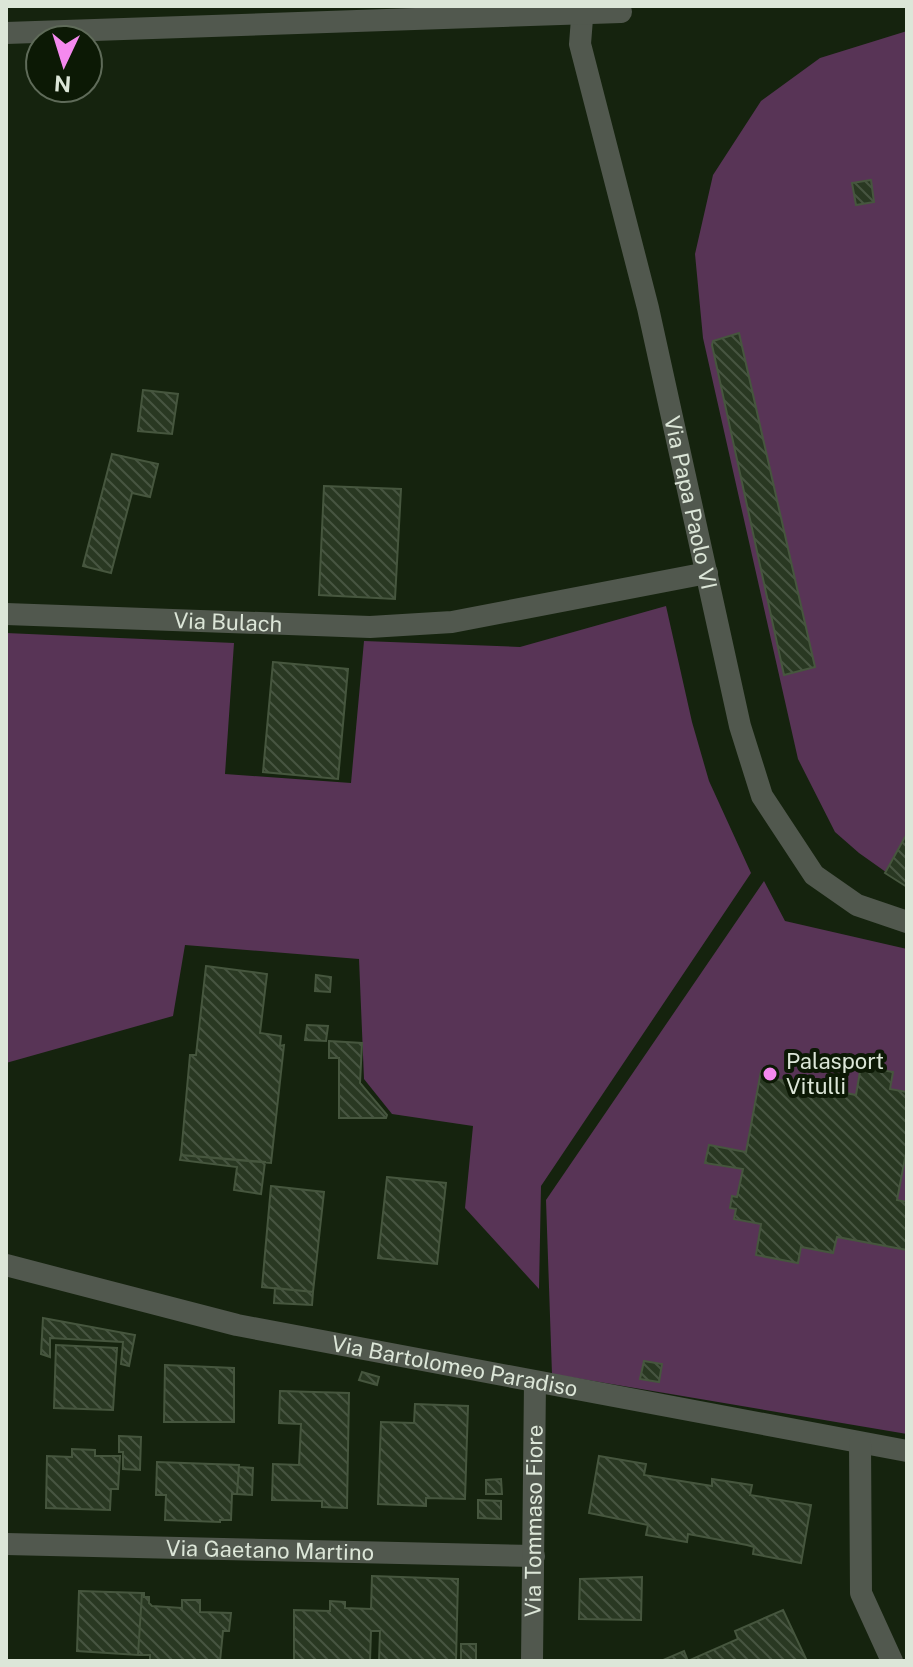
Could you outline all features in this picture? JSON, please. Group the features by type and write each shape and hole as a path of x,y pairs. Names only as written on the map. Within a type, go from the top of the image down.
{"street":[{"name":"Via Papa Paolo VI","path":"582,10 580,44 648,308 740,726 762,796 814,875 857,905 907,922"},
{"path":"6,33 292,15 621,12"},
{"name":"Via Bulach","path":"6,614 370,627 452,622 707,573"},
{"name":"Via Bartolomeo Paradiso","path":"6,1265 237,1325 907,1451"},
{"name":"Via Tommaso Fiore","path":"532,1661 535,1382"},
{"path":"860,1443 861,1593 892,1661"},
{"name":"Via Gaetano Martino","path":"6,1544 534,1556"}],"shaded area":[{"path":"907,31 907,887 835,832 798,759 703,338 695,254 713,175 761,101 820,58"},
{"path":"666,606 692,722 709,781 751,873 541,1186 539,1289 465,1208 473,1126 392,1114 364,1079 359,959 185,945 173,1016 6,1063 6,633 234,643 225,774 351,783 364,641 520,647"},
{"name":"Palasport Vitulli","path":"764,881 785,921 907,949 907,1434 552,1374 546,1200"}],"building":[{"path":"871,180 874,202 856,205 852,183"},
{"path":"739,333 815,667 784,675 712,345 713,341"},
{"path":"143,390 178,394 172,434 138,431"},
{"path":"112,454 158,464 150,497 132,493 111,573 83,566"},
{"path":"324,486 401,489 395,599 319,595"},
{"path":"273,662 348,669 338,779 263,772"},
{"path":"907,838 907,887 885,873"},
{"path":"206,966 267,974 260,1033 281,1036 280,1046 284,1045 271,1163 181,1155 190,1055 196,1055"},
{"path":"316,975 331,977 330,992 315,991"},
{"path":"307,1025 328,1026 326,1041 305,1040"},
{"path":"329,1041 362,1043 360,1083 387,1115 386,1118 339,1118 339,1058 329,1058"},
{"name":"Palasport Vitulli","path":"861,1066 893,1072 890,1089 907,1092 907,1148 897,1200 907,1202 907,1250 837,1237 833,1253 801,1247 798,1263 756,1255 761,1224 734,1219 736,1209 730,1208 732,1196 737,1197 743,1169 705,1163 709,1145 746,1152 761,1071 776,1073 775,1079 856,1095"},
{"path":"181,1155 265,1162 261,1194 234,1190 237,1167 180,1160"},
{"path":"387,1177 446,1183 437,1264 378,1258"},
{"path":"271,1186 324,1192 313,1292 262,1287"},
{"path":"275,1288 313,1292 312,1305 274,1303"},
{"path":"43,1318 135,1335 129,1366 121,1364 123,1342 50,1338 50,1357 41,1354"},
{"path":"56,1345 117,1348 113,1410 54,1408"},
{"path":"644,1361 662,1364 659,1382 640,1379"},
{"path":"165,1365 234,1368 234,1422 164,1422"},
{"path":"362,1372 379,1377 377,1385 359,1380"},
{"path":"280,1391 349,1393 347,1508 322,1507 322,1501 272,1500 273,1464 299,1465 301,1424 279,1423"},
{"path":"415,1404 468,1406 465,1499 426,1498 426,1506 378,1504 381,1422 414,1423"},
{"path":"119,1436 141,1437 140,1470 123,1469"},
{"path":"72,1449 95,1450 95,1456 120,1456 118,1489 111,1489 110,1510 46,1508 47,1456 72,1457"},
{"path":"599,1456 646,1464 644,1475 712,1486 712,1479 752,1485 750,1495 811,1505 801,1563 753,1554 754,1547 747,1545 688,1534 687,1542 646,1535 648,1525 589,1513"},
{"path":"157,1462 239,1465 237,1494 232,1494 231,1520 165,1520 166,1495 156,1495"},
{"path":"239,1467 253,1468 252,1495 237,1494"},
{"path":"501,1479 502,1494 486,1494 486,1480"},
{"path":"478,1500 501,1501 501,1519 478,1518"},
{"path":"372,1576 458,1579 456,1661 379,1661 380,1631 371,1631 370,1661 294,1661 294,1610 330,1611 330,1601 345,1602 345,1608 371,1609"},
{"path":"642,1577 641,1620 579,1619 580,1579"},
{"path":"79,1591 142,1593 138,1655 77,1651"},
{"path":"142,1593 144,1597 149,1597 152,1606 182,1608 182,1600 200,1600 200,1612 231,1613 229,1631 223,1631 220,1661 150,1661 150,1655 138,1655"},
{"path":"783,1610 807,1661 688,1661 738,1639 735,1631"},
{"path":"461,1644 476,1644 476,1661 461,1661"},
{"path":"684,1651 688,1661 661,1661"}],"place":[{"name":"Palasport Vitulli","path":"770,1074"}]}
